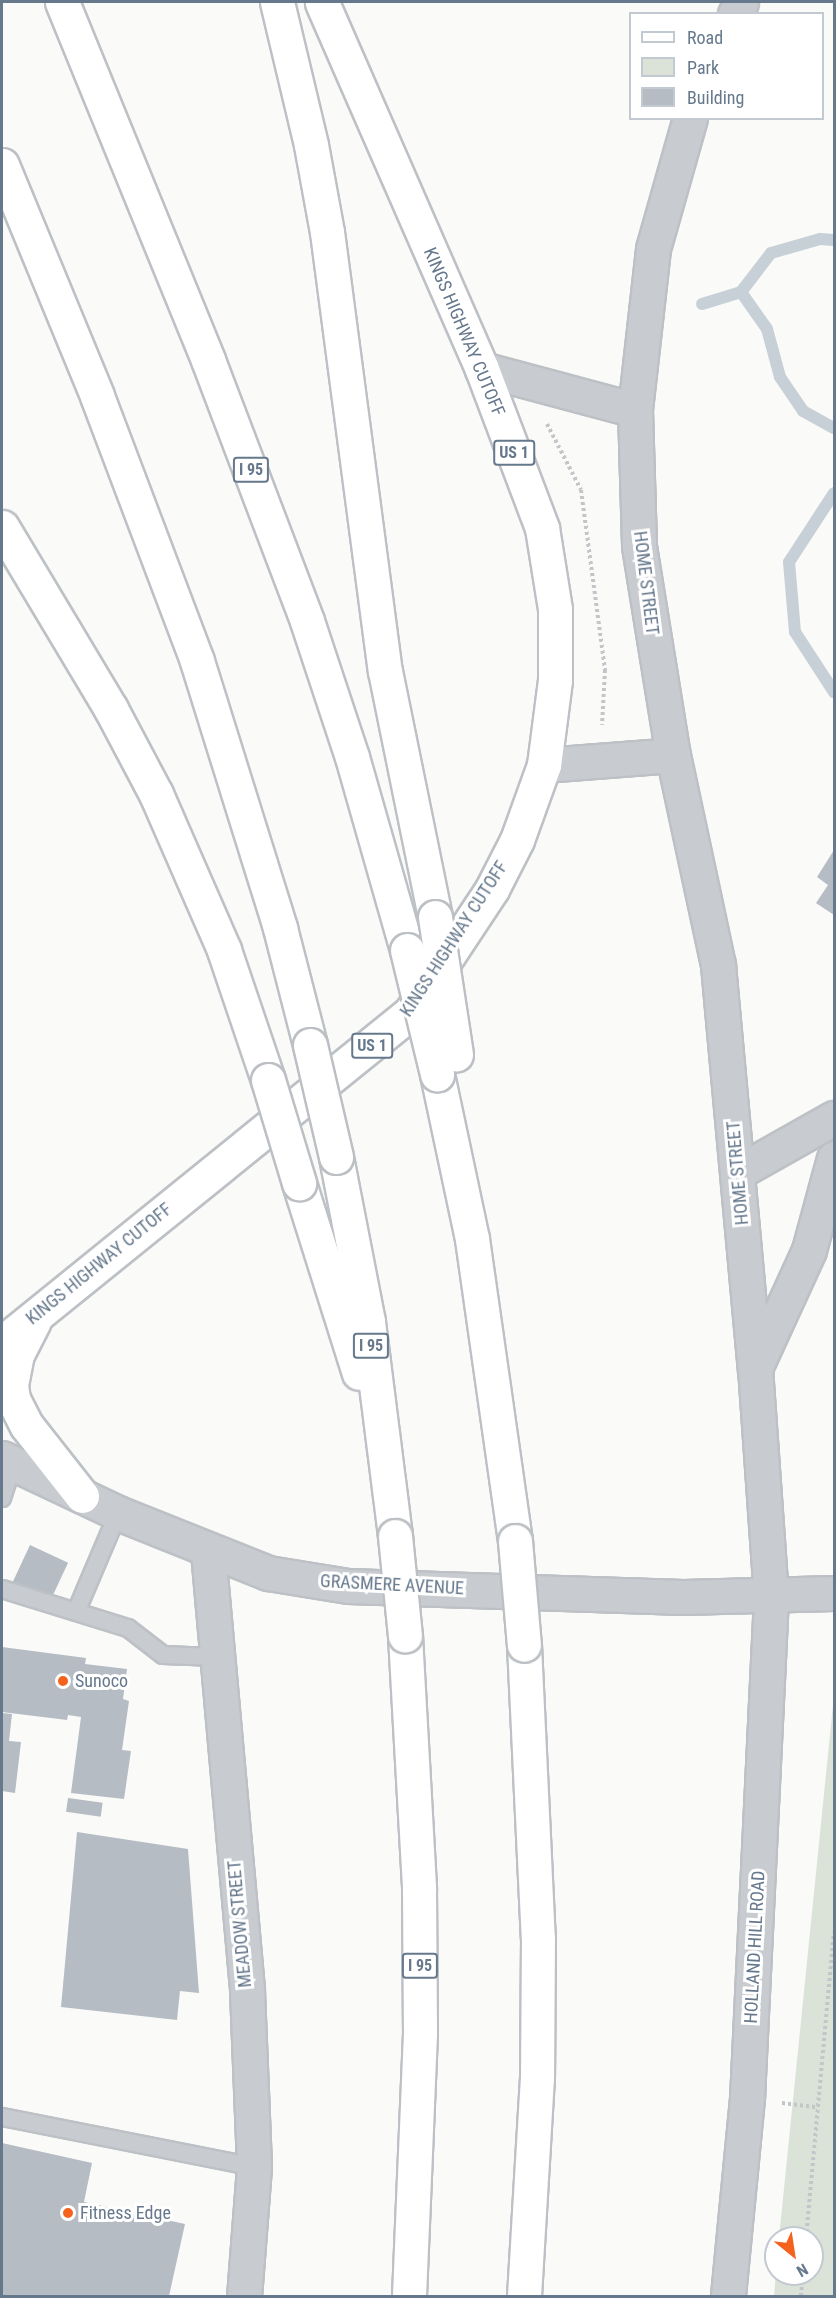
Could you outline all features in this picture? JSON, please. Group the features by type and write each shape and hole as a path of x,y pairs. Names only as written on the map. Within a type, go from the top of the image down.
{"main road":[{"name":"I 95","path":"62,2 212,371 307,621 352,757 407,950 447,1064 515,1541 524,1645 538,1938 537,2077 524,2296"},
{"path":"277,2 311,145 327,232 385,671 435,917 447,1064"},
{"name":"KINGS HIGHWAY CUTOFF","path":"2,1343 410,1013 492,889 517,840 544,765 555,680 555,609 542,528 482,369 322,2"},
{"name":"I 95","path":"2,165 97,396 197,661 276,916 310,1045 336,1157 368,1322 388,1463 405,1636 419,1878 420,2021 409,2296"},
{"path":"2,527 111,709 156,794 224,950 268,1080 388,1463"},
{"path":"39,1312 17,1354 11,1385 13,1400 27,1426 82,1496"}],"street":[{"name":"HOME STREET","path":"689,120 653,249 634,410 639,546 673,755 718,965 755,1368 771,1597"},
{"path":"482,369 634,410"},
{"path":"544,765 673,755"},
{"path":"738,1172 834,1118"},
{"path":"755,1368 809,1250 834,1158"},
{"name":"GRASMERE AVENUE","path":"7,1461 208,1552 268,1573 348,1586 771,1597 834,1593"},
{"name":"MEADOW STREET","path":"208,1552 247,1991 254,2167 244,2296"},
{"name":"HOLLAND HILL ROAD","path":"728,2296 747,2086 771,1597"}],"lane":[{"path":"2,1498 7,1461"},
{"path":"76,1612 118,1513"},
{"path":"2,1589 128,1628 163,1655 216,1657"},
{"path":"2,2117 254,2167"}],"path":[{"path":"807,2226 834,1932"}],"green space":[{"path":"834,1695 834,2296 774,2296 775,2286 824,2286 824,2226 780,2226"}],"building":[{"path":"834,850 834,915 816,903 828,885 817,877"},
{"path":"30,1545 68,1563 50,1601 12,1583"},
{"path":"2,1647 86,1658 85,1664 127,1669 123,1699 129,1701 122,1750 131,1751 124,1799 71,1793 81,1717 68,1715 67,1720 2,1712"},
{"path":"2,1713 12,1714 9,1741 21,1742 15,1793 2,1791"},
{"path":"68,1798 103,1803 101,1817 66,1812"},
{"path":"77,1832 188,1849 199,1993 180,1991 177,2020 61,2007"},
{"name":"Fitness Edge","path":"2,2143 92,2163 84,2202 185,2224 169,2296 2,2296"}],"waterway":[{"path":"702,304 741,292 771,253 820,239 834,240"},
{"path":"741,292 767,329 780,377 803,411 834,428"},
{"path":"834,493 789,562 795,632 834,692"}],"place":[{"name":"Sunoco","path":"63,1681"},
{"name":"Fitness Edge","path":"68,2213"}]}
